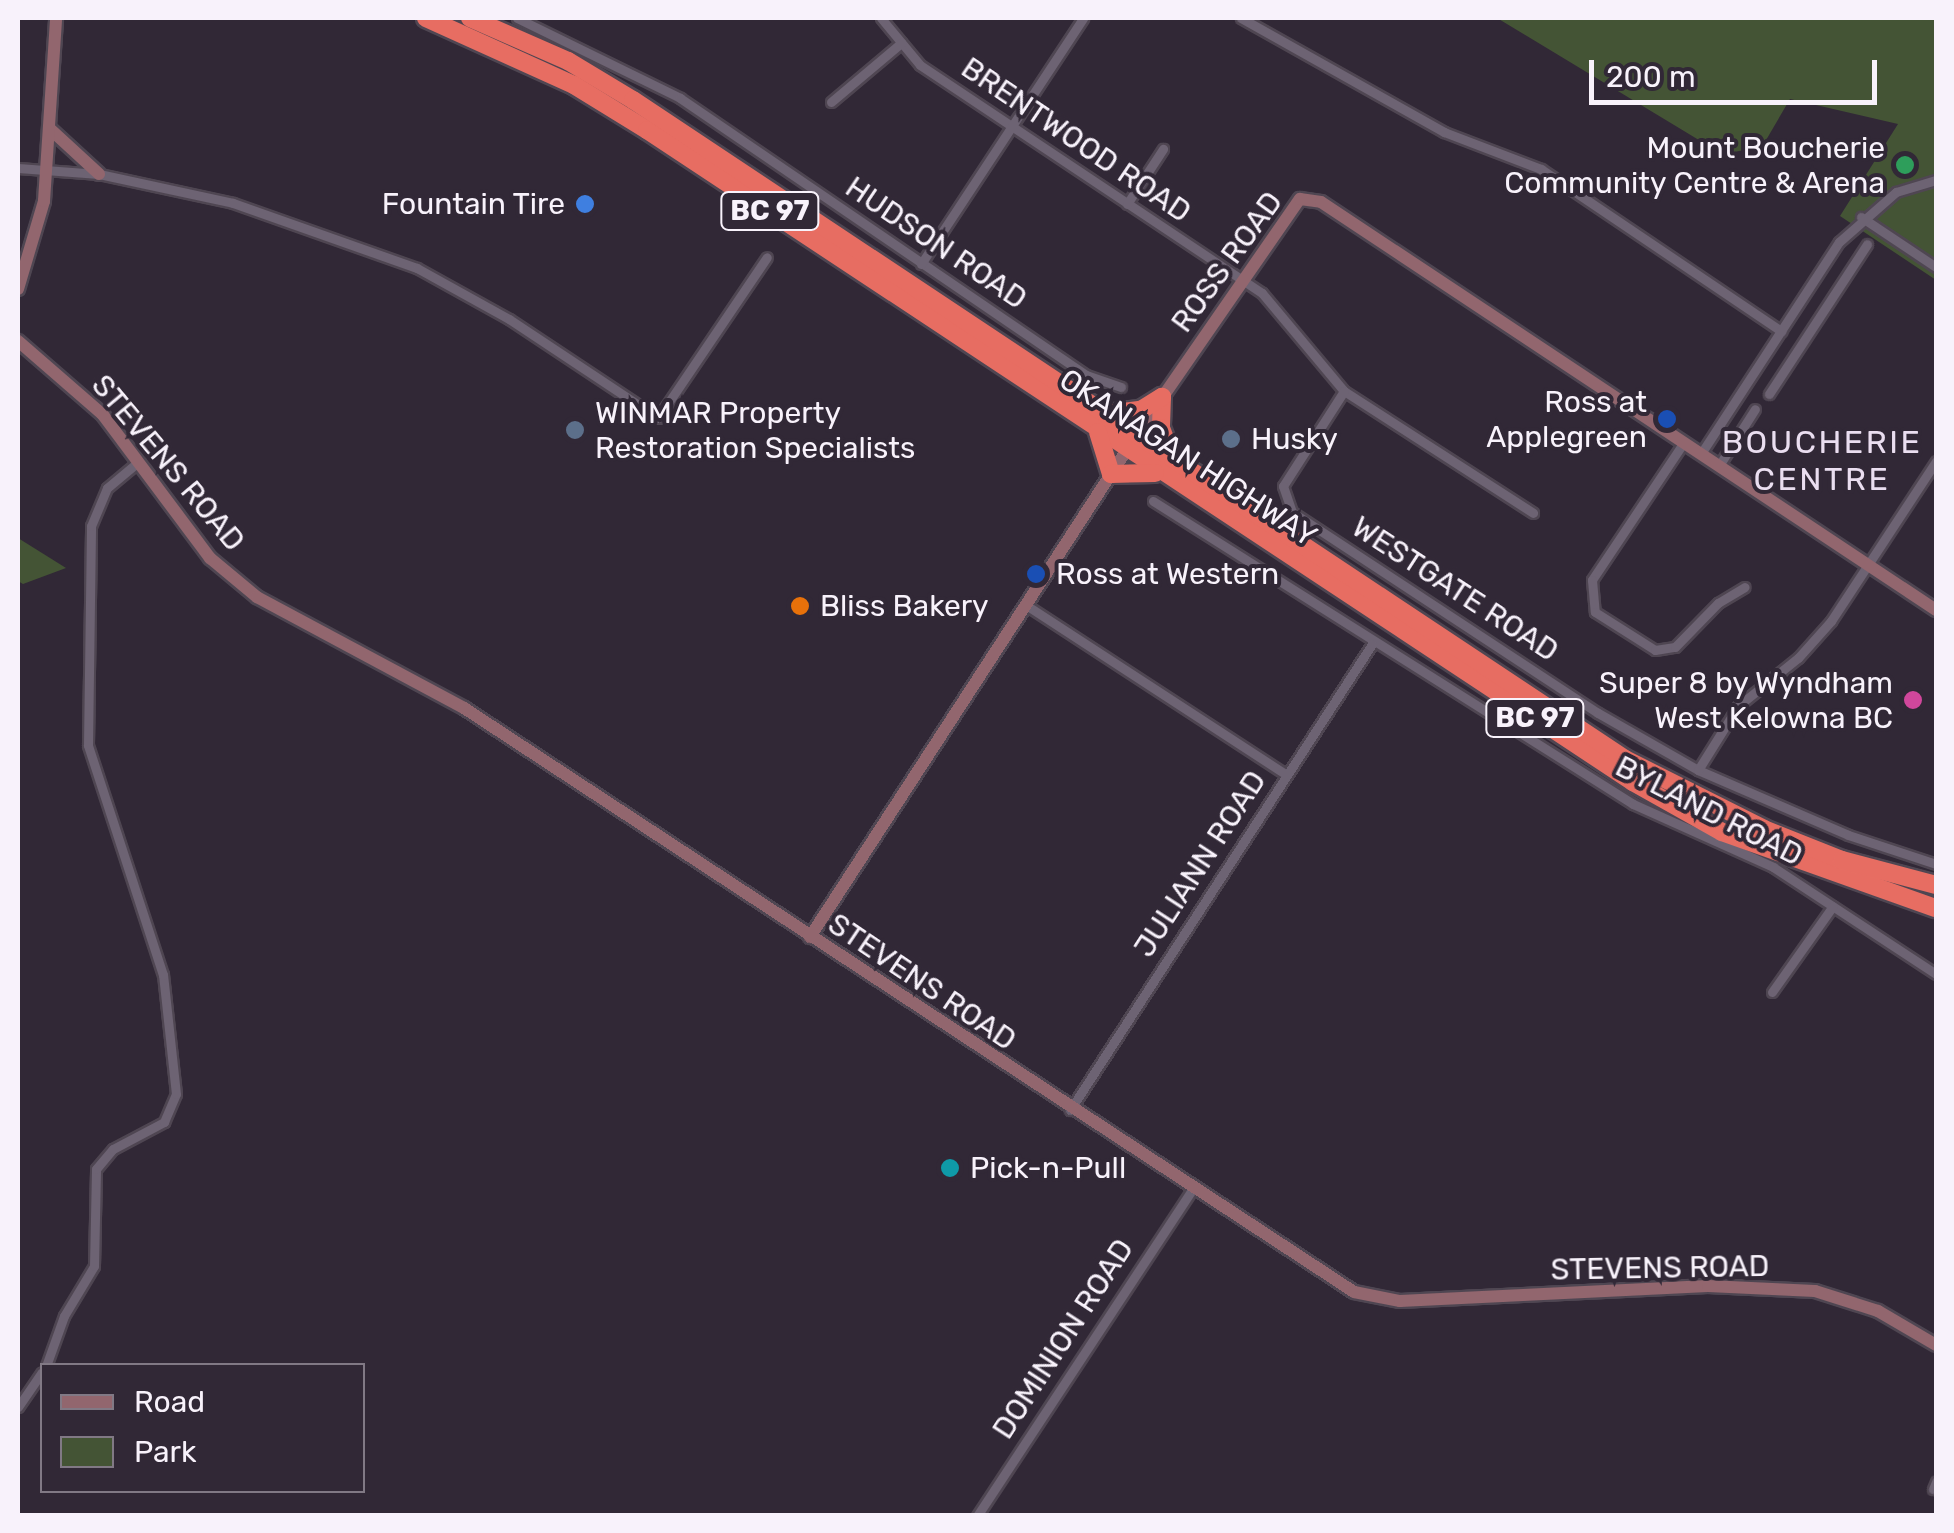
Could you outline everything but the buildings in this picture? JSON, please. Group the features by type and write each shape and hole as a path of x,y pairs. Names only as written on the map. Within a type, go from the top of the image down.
{"highway":[{"name":"OKANAGAN HIGHWAY","path":"426,18 574,85 647,130 1160,474 1678,807 1814,868 1936,908"},
{"name":"OKANAGAN HIGHWAY","path":"470,18 568,61 633,100 1625,760 1764,829 1842,860 1936,884"},
{"path":"1106,414 1141,410 1162,397"},
{"path":"1162,397 1161,428 1174,459"},
{"path":"1098,432 1111,474 1160,474"}],"main road":[{"path":"18,289 34,242 47,169 56,18"},
{"path":"49,128 99,174"},
{"name":"ROSS ROAD","path":"810,937 1136,434 1300,199 1322,202 1936,610"},
{"path":"18,270 34,242"},
{"name":"STEVENS ROAD","path":"18,341 24,352 103,415 210,558 256,597 464,708 1344,1287 1372,1298 1708,1286 1815,1291 1860,1304 1936,1348"}],"street":[{"name":"HUDSON ROAD","path":"517,18 680,98 1086,375 1121,388"},
{"name":"BRENTWOOD ROAD","path":"881,18 920,65 1241,283 1262,293 1344,392 1533,513"},
{"path":"921,264 1083,18"},
{"path":"1241,18 1444,132 1541,169 1784,327 1808,335"},
{"path":"831,102 900,43"},
{"path":"1127,204 1163,149"},
{"path":"18,168 99,174 234,204 418,268 509,319 658,418 767,257"},
{"path":"1702,452 1839,242 1861,217 1896,192 1936,180"},
{"path":"1861,217 1935,266"},
{"path":"1769,394 1867,244"},
{"name":"WESTGATE ROAD","path":"1344,392 1283,486 1292,512 1598,713 1698,770 1848,836 1936,864"},
{"path":"1720,464 1755,409"},
{"path":"1684,442 1592,580 1596,612 1655,650 1665,649 1745,587"},
{"path":"1698,770 1738,706 1798,658 1868,564 1936,460"},
{"path":"47,1363 64,1316 94,1266 96,1169 114,1149 164,1122 176,1094 163,975 88,745 91,526 108,488 137,463"},
{"name":"BYLAND ROAD","path":"1154,501 1372,644 1633,804 1773,867 1936,974"},
{"path":"1026,605 1287,775"},
{"name":"JULIANN ROAD","path":"1070,1110 1372,644"},
{"path":"1772,992 1833,906"},
{"name":"DOMINION ROAD","path":"977,1516 1192,1190"},
{"path":"18,1407 40,1375"}],"green space":[{"path":"1497,18 1936,18 1936,280 1840,216 1898,124 1790,99 1762,147 1722,154"},
{"path":"18,538 66,568 23,584 18,581"}],"place":[{"name":"Mount Boucherie Community Centre & Arena","path":"1905,165"},
{"name":"Fountain Tire","path":"585,204"},
{"name":"Ross at Applegreen","path":"1667,419"},
{"name":"WINMAR Property Restoration Specialists","path":"575,430"},
{"name":"Husky","path":"1231,439"},
{"name":"Ross at Western","path":"1036,574"},
{"name":"Bliss Bakery","path":"800,606"},
{"name":"Super 8 by Wyndham West Kelowna BC","path":"1913,700"},
{"name":"Pick-n-Pull","path":"950,1168"}],"district":[{"name":"BOUCHERIE CENTRE","path":"1822,462"}]}
